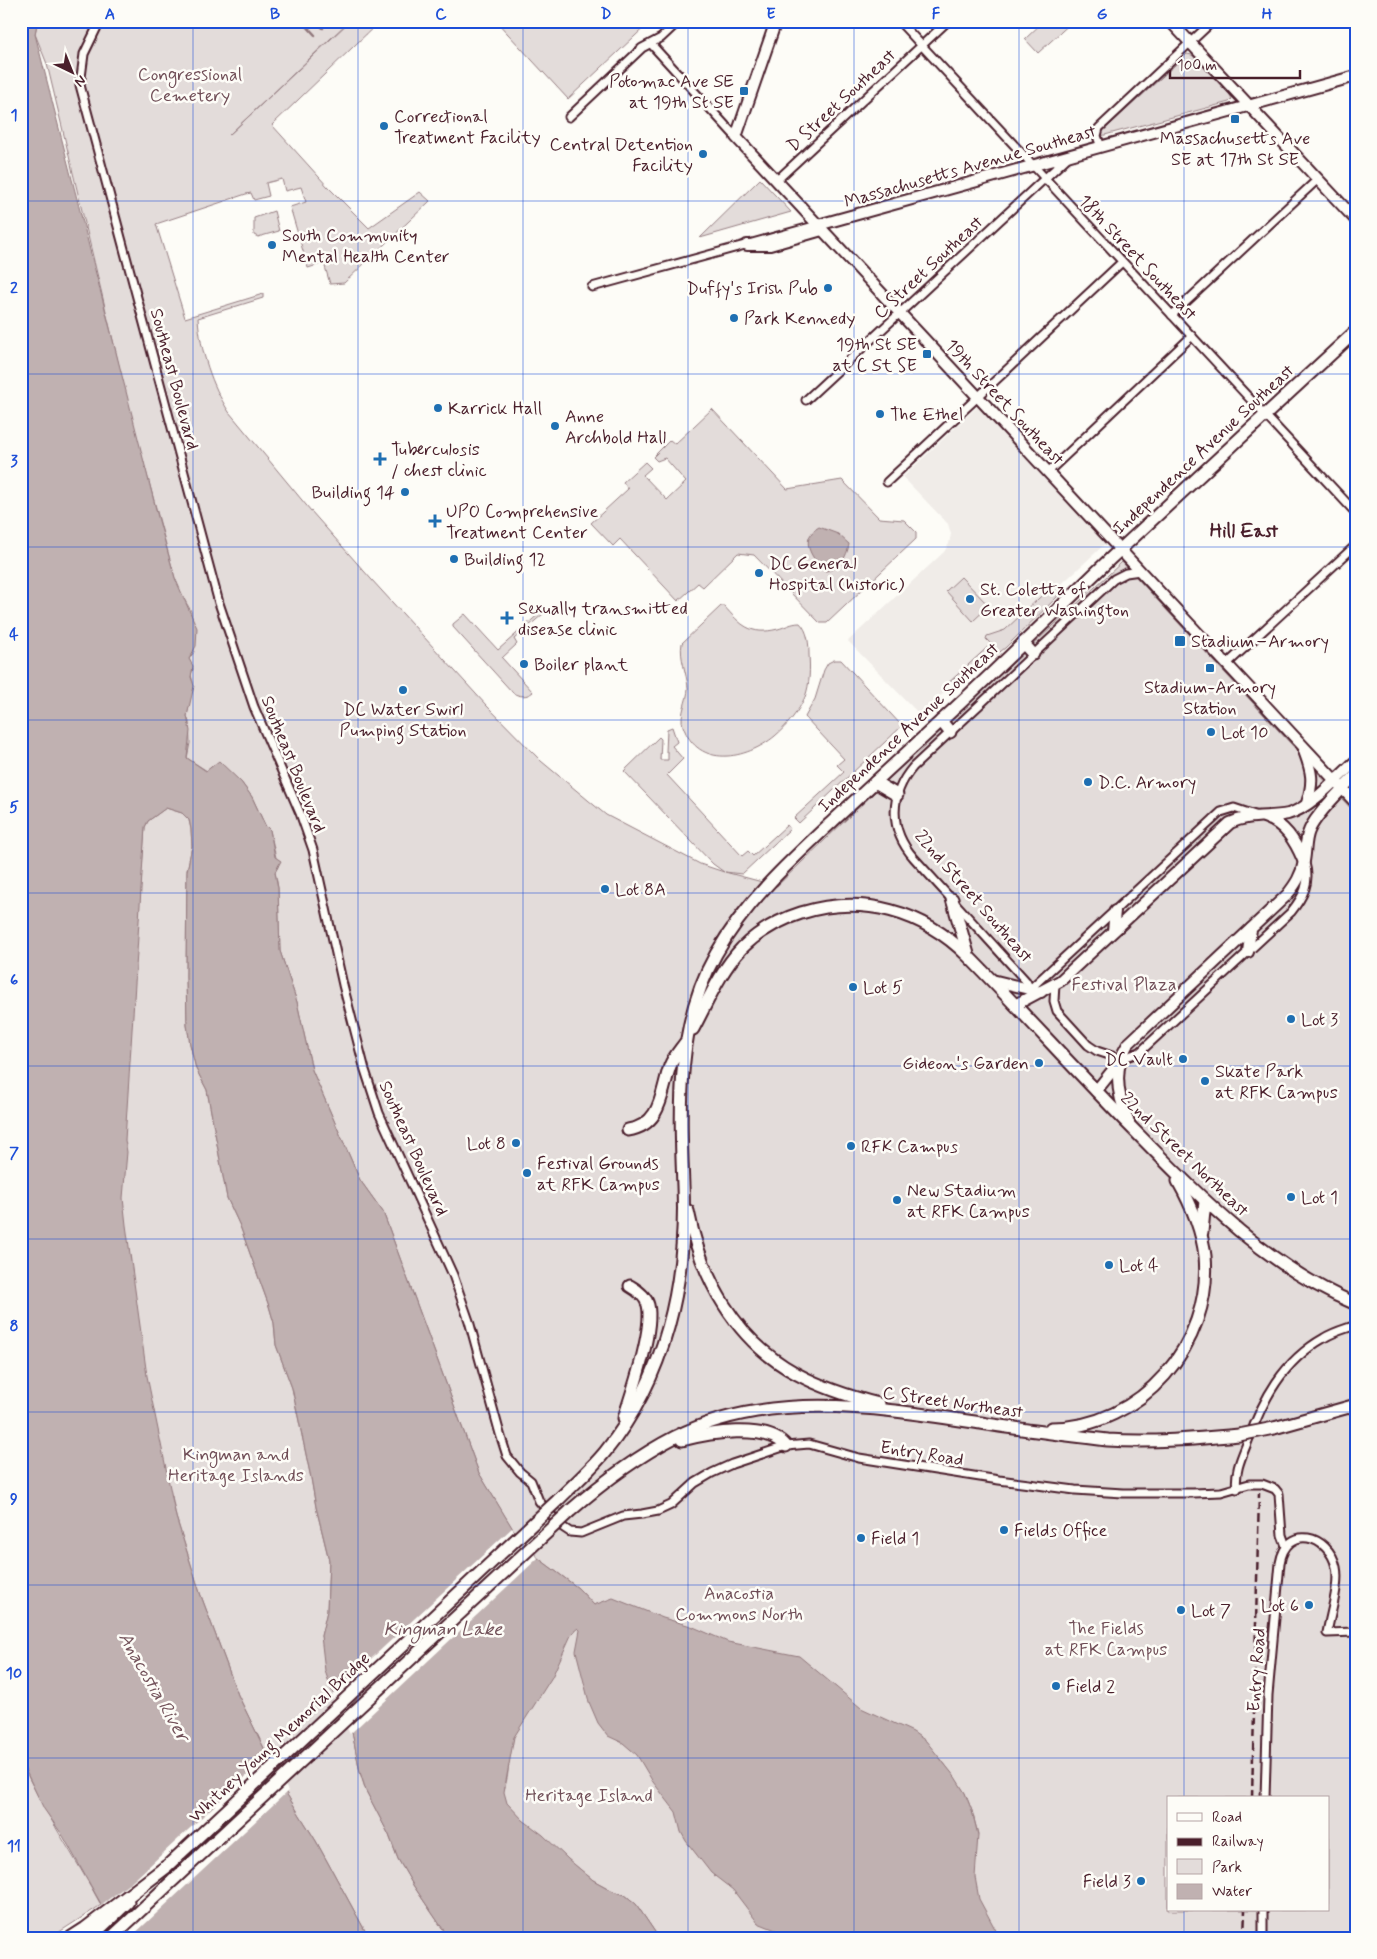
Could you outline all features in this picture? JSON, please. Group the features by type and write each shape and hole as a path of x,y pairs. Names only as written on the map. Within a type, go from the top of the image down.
{"highway":[{"path":"71,1938 166,1867"}],"main road":[{"path":"736,137 776,21"},
{"path":"1170,21 1356,220"},
{"name":"Massachusetts Avenue Southeast","path":"747,245 770,245 820,227 1032,165 1356,76"},
{"name":"19th Street Southeast","path":"736,137 1356,803"},
{"name":"Independence Avenue Southeast","path":"558,1500 585,1475 606,1451 637,1406 665,1341 675,1303 682,1236 681,1096 687,1039 698,1009 700,987 711,963 730,931 781,870 1024,643 1120,550 1356,331"},
{"path":"1024,643 1033,654"},
{"path":"940,721 950,732"},
{"path":"1302,745 1312,776 1312,789 1307,803"},
{"path":"1131,1127 1118,1094 1121,1059 1126,1048 1132,1040 1291,890 1298,879 1304,861 1309,830 1356,761"},
{"path":"952,899 968,956 1015,1005 1036,991 1055,984 1225,827 1243,818 1292,813 1356,775"},
{"path":"875,782 897,795"},
{"path":"1258,816 1273,821 1288,832 1304,861"},
{"name":"Independence Avenue Southeast","path":"698,1009 737,954 749,942 768,928 797,914 823,907 842,905 873,906 893,910 919,920 948,938 968,956"},
{"path":"1113,931 1115,911"},
{"path":"1248,952 1251,929"},
{"path":"992,980 1036,991"},
{"name":"22nd Street Northeast","path":"1015,1005 1170,1169 1205,1202 1250,1239 1288,1266 1332,1293 1356,1304"},
{"path":"628,1130 639,1127 652,1116 664,1090 670,1064 687,1039"},
{"path":"1096,1092 1121,1059"},
{"path":"1050,1430 1107,1417 1135,1402 1153,1389 1171,1369 1188,1342 1197,1322 1204,1291 1205,1263 1201,1236 1187,1199 1170,1169"},
{"path":"683,1190 694,1240 706,1274 721,1303 749,1338 780,1364 815,1384 843,1395 913,1413"},
{"path":"1201,1236 1205,1202"},
{"path":"606,1451 622,1421 631,1396 642,1357 649,1314 648,1303 630,1286"},
{"name":"C Street Northeast","path":"570,1511 619,1471 676,1436 708,1424 776,1408 810,1406 850,1407 913,1413 1026,1430 1050,1430 1108,1440 1151,1442 1239,1435 1274,1428 1356,1405"},
{"path":"650,1451 684,1439 738,1432 774,1436 786,1446"},
{"name":"Whitney Young Memorial Bridge","path":"90,1938 558,1500"},
{"name":"Whitney Young Memorial Bridge","path":"112,1938 570,1511"}],"street":[{"name":"Southeast Boulevard","path":"100,21 84,54 80,85 219,603 254,707 300,813 313,850 343,985 371,1091 379,1113 453,1275 469,1321 507,1456 520,1472 531,1481 539,1501"},
{"path":"569,117 642,48 661,38 679,21"},
{"name":"18th Street Southeast","path":"899,21 1356,513"},
{"name":"D Street Southeast","path":"776,181 948,21"},
{"path":"1101,146 1097,136 1099,128 1213,21"},
{"name":"19th Street Southeast","path":"651,44 736,137"},
{"name":"C Street Southeast","path":"806,400 1070,155"},
{"path":"1172,315 1318,179"},
{"path":"592,287 747,245"},
{"path":"887,482 1122,262"},
{"path":"1048,472 1192,336"},
{"path":"1227,664 1356,545"},
{"name":"Independence Avenue Southeast","path":"897,795 909,771 1114,579 1126,573 1140,571"},
{"name":"22nd Street Southeast","path":"897,795 895,820 901,840 908,852 1036,991"},
{"path":"1036,991 1115,911 1220,812 1234,808 1258,816"},
{"path":"1055,984 1054,998 1056,1008 1093,1049 1121,1059 1135,1055 1145,1049 1291,912 1299,901 1308,882 1304,861"},
{"path":"1237,1489 1235,1479 1243,1454 1259,1410 1275,1382 1298,1356 1324,1338 1356,1325"},
{"name":"Entry Road","path":"539,1501 561,1526 570,1532 581,1533 623,1516 658,1511 671,1505 695,1483 732,1464 786,1446 809,1444 859,1458 999,1480 1091,1491 1221,1492 1250,1484 1262,1484 1275,1489 1279,1494 1282,1535 1286,1546 1280,1563 1268,1695 1266,1796"},
{"path":"1286,1546 1294,1539 1310,1538 1317,1541 1328,1552 1336,1567 1337,1576 1327,1633 1356,1632"},
{"path":"1263,1912 1263,1938"}],"shaded area":[{"name":"St. Coletta of Greater Washington","path":"978,406 1106,543 920,715 848,641 944,552 949,544 951,534 948,524 903,477"}],"green space":[{"name":"RFK Campus","path":"36,21 349,21 229,135 350,21 380,21 272,125 328,187 369,228 420,192 430,201 344,283 330,284 324,263 308,268 290,207 306,202 301,187 285,191 282,179 266,183 269,196 254,200 251,193 246,194 156,224 185,318 263,294 263,298 198,318 204,355 217,391 229,412 311,511 486,705 541,761 606,815 700,864 724,872 713,864 624,771 659,737 661,739 660,760 668,760 668,752 666,752 667,729 672,727 677,742 672,746 683,759 667,775 742,856 748,851 753,856 787,825 790,829 742,874 725,872 777,886 902,766 1122,562 1356,814 1356,1938 922,1938 978,1834 965,1793 941,1759 771,1662 598,1604 594,1605 578,1588 538,1558 512,1528 479,1473 383,1212 360,1180 312,1070 297,1002 280,951 278,888 275,872 278,867 270,830 265,825 252,797 241,782 214,764 207,771 187,758 190,743 187,716 193,682 191,675 193,669 189,659 194,652 191,611 181,594 175,578 120,375 47,64 35,34"},
{"path":"496,21 651,21 568,99"},
{"path":"1044,21 1073,21 1038,53 1025,39"},
{"path":"1187,54 1192,55 1230,95 1232,99 1229,102 1101,136 1101,133"},
{"path":"760,179 791,212 700,238"},
{"path":"274,211 279,231 258,237 254,235 254,218"},
{"path":"712,409 787,489 842,480 879,518 904,520 916,532 916,539 827,623 820,623 754,555 738,553 703,587 698,583 678,601 620,539 613,546 591,523 628,489 623,482 645,462 651,468 643,475 667,500 686,482 665,458 657,461 653,457 670,440 675,444"},
{"path":"961,577 989,606 973,621 946,591"},
{"path":"1054,584 1061,588 1057,597 1005,648 949,691 945,686 991,644 986,639 987,636 1005,630"},
{"path":"721,606 724,606 736,619 753,630 768,631 800,623 808,638 810,665 805,697 796,713 784,728 775,736 750,751 724,756 711,754 700,749 690,740 682,721 688,688 681,649 682,643"},
{"path":"541,612 543,614 514,639 517,644 502,658 533,692 526,696 513,693 453,627 453,624 465,614 498,650"},
{"path":"834,660 841,660 902,726 799,823 794,818 844,772 837,765 844,759 805,717 815,699 824,670 828,663"},
{"name":"Kingman and Heritage Islands","path":"166,808 182,813 189,820 191,829 192,846 187,871 186,976 187,1025 190,1044 196,1069 207,1090 227,1198 240,1226 269,1306 274,1323 276,1345 292,1388 316,1507 329,1560 327,1611 321,1636 352,1732 366,1791 389,1835 398,1859 449,1938 369,1938 316,1841 286,1793 238,1695 200,1593 176,1517 172,1496 110,1425 113,973 136,948 145,827 148,821"},
{"name":"Heritage Island","path":"578,1627 889,1938 659,1938 636,1904 625,1895 593,1880 550,1845 500,1799 508,1776 506,1751 567,1629"},
{"path":"21,1761 49,1816 101,1905 50,1938 21,1938"}],"water":[{"path":"21,21 36,21 37,24 35,34 158,517 175,578 197,628 196,646 189,659 193,666 191,677 194,686 187,716 190,731 187,758 206,771 219,761 241,782 252,797 265,825 270,830 275,857 281,861 275,872 278,888 280,951 297,1002 312,1070 360,1180 383,1212 479,1473 513,1529 538,1558 578,1588 594,1605 613,1598 663,1618 691,1626 728,1642 799,1656 861,1708 913,1732 926,1741 955,1777 965,1793 972,1811 978,1835 975,1877 979,1899 1000,1938 783,1938 778,1931 758,1923 733,1890 711,1873 686,1841 681,1832 676,1812 653,1782 637,1755 623,1743 608,1736 598,1723 589,1702 576,1651 580,1630 578,1628 572,1633 552,1677 514,1737 504,1792 507,1803 523,1820 543,1835 568,1859 593,1880 625,1895 636,1904 659,1938 449,1938 398,1859 389,1835 366,1791 352,1732 333,1694 325,1671 321,1636 327,1611 329,1560 316,1507 292,1388 276,1345 274,1323 269,1306 240,1226 227,1198 207,1090 196,1069 190,1044 187,1025 186,976 187,871 192,846 191,829 189,820 182,813 166,808 148,821 145,827 123,1198 147,1376 176,1517 200,1593 238,1695 286,1793 316,1841 369,1938 120,1938 63,1836 44,1809 21,1761"},
{"path":"819,527 838,534 849,544 842,562 834,568 825,571 812,555 808,543 809,537"}],"pier":[{"path":"512,1528 538,1558 350,1734 331,1696"},
{"path":"269,1755 288,1791 130,1938 120,1938 101,1905 134,1880"}],"waterway":[{"path":"302,21 315,35"},
{"path":"316,21 323,28"}],"railway":[{"path":"21,29 25,21"},
{"path":"1252,1796 1259,1493"},
{"path":"1244,1938 1245,1912"}],"place":[{"name":"Potomac Ave SE at 19th St SE","path":"744,91"},
{"name":"Massachusetts Ave SE at 17th St SE","path":"1235,119"},
{"name":"Correctional Treatment Facility","path":"384,126"},
{"name":"Central Detention Facility","path":"703,154"},
{"name":"South Community Mental Health Center","path":"272,245"},
{"name":"Duffy's Irish Pub","path":"828,288"},
{"name":"Park Kennedy","path":"734,318"},
{"name":"19th St SE at C St SE","path":"927,354"},
{"name":"Karrick Hall","path":"438,408"},
{"name":"The Ethel","path":"880,414"},
{"name":"Anne Archbold Hall","path":"555,426"},
{"name":"Tuberculosis / chest clinic","path":"380,459"},
{"name":"Building 14","path":"405,492"},
{"name":"UPO Comprehensive Treatment Center","path":"435,521"},
{"name":"Building 12","path":"454,559"},
{"name":"DC General Hospital (historic)","path":"759,573"},
{"name":"St. Coletta of Greater Washington","path":"970,599"},
{"name":"Sexually transmitted disease clinic","path":"507,618"},
{"name":"Stadium–Armory","path":"1180,641"},
{"name":"Boiler plant","path":"524,664"},
{"name":"Stadium-Armory Station","path":"1210,668"},
{"name":"DC Water Swirl Pumping Station","path":"403,690"},
{"name":"Lot 10","path":"1211,732"},
{"name":"D.C. Armory","path":"1088,782"},
{"name":"Lot 8A","path":"605,889"},
{"name":"Lot 5","path":"853,987"},
{"name":"Lot 3","path":"1291,1019"},
{"name":"DC Vault","path":"1183,1059"},
{"name":"Gideon's Garden","path":"1039,1063"},
{"name":"Skate Park at RFK Campus","path":"1205,1081"},
{"name":"Lot 8","path":"516,1143"},
{"name":"RFK Campus","path":"851,1146"},
{"name":"Festival Grounds at RFK Campus","path":"527,1173"},
{"name":"Lot 1","path":"1291,1197"},
{"name":"New Stadium at RFK Campus","path":"897,1200"},
{"name":"Lot 4","path":"1109,1265"},
{"name":"Fields Office","path":"1004,1530"},
{"name":"Field 1","path":"861,1538"},
{"name":"Lot 6","path":"1309,1605"},
{"name":"Lot 7","path":"1181,1610"},
{"name":"Field 2","path":"1056,1686"},
{"name":"Field 3","path":"1141,1881"}],"district":[{"name":"Hill East","path":"1244,530"}],"park label":[{"name":"Congressional Cemetery","path":"190,84"},
{"name":"Festival Plaza","path":"1124,984"},
{"name":"Anacostia Commons North","path":"739,1604"},
{"name":"The Fields at RFK Campus","path":"1106,1638"}],"water label":[{"name":"Kingman Lake","path":"443,1628"},
{"name":"Anacostia River","path":"155,1686"}]}
